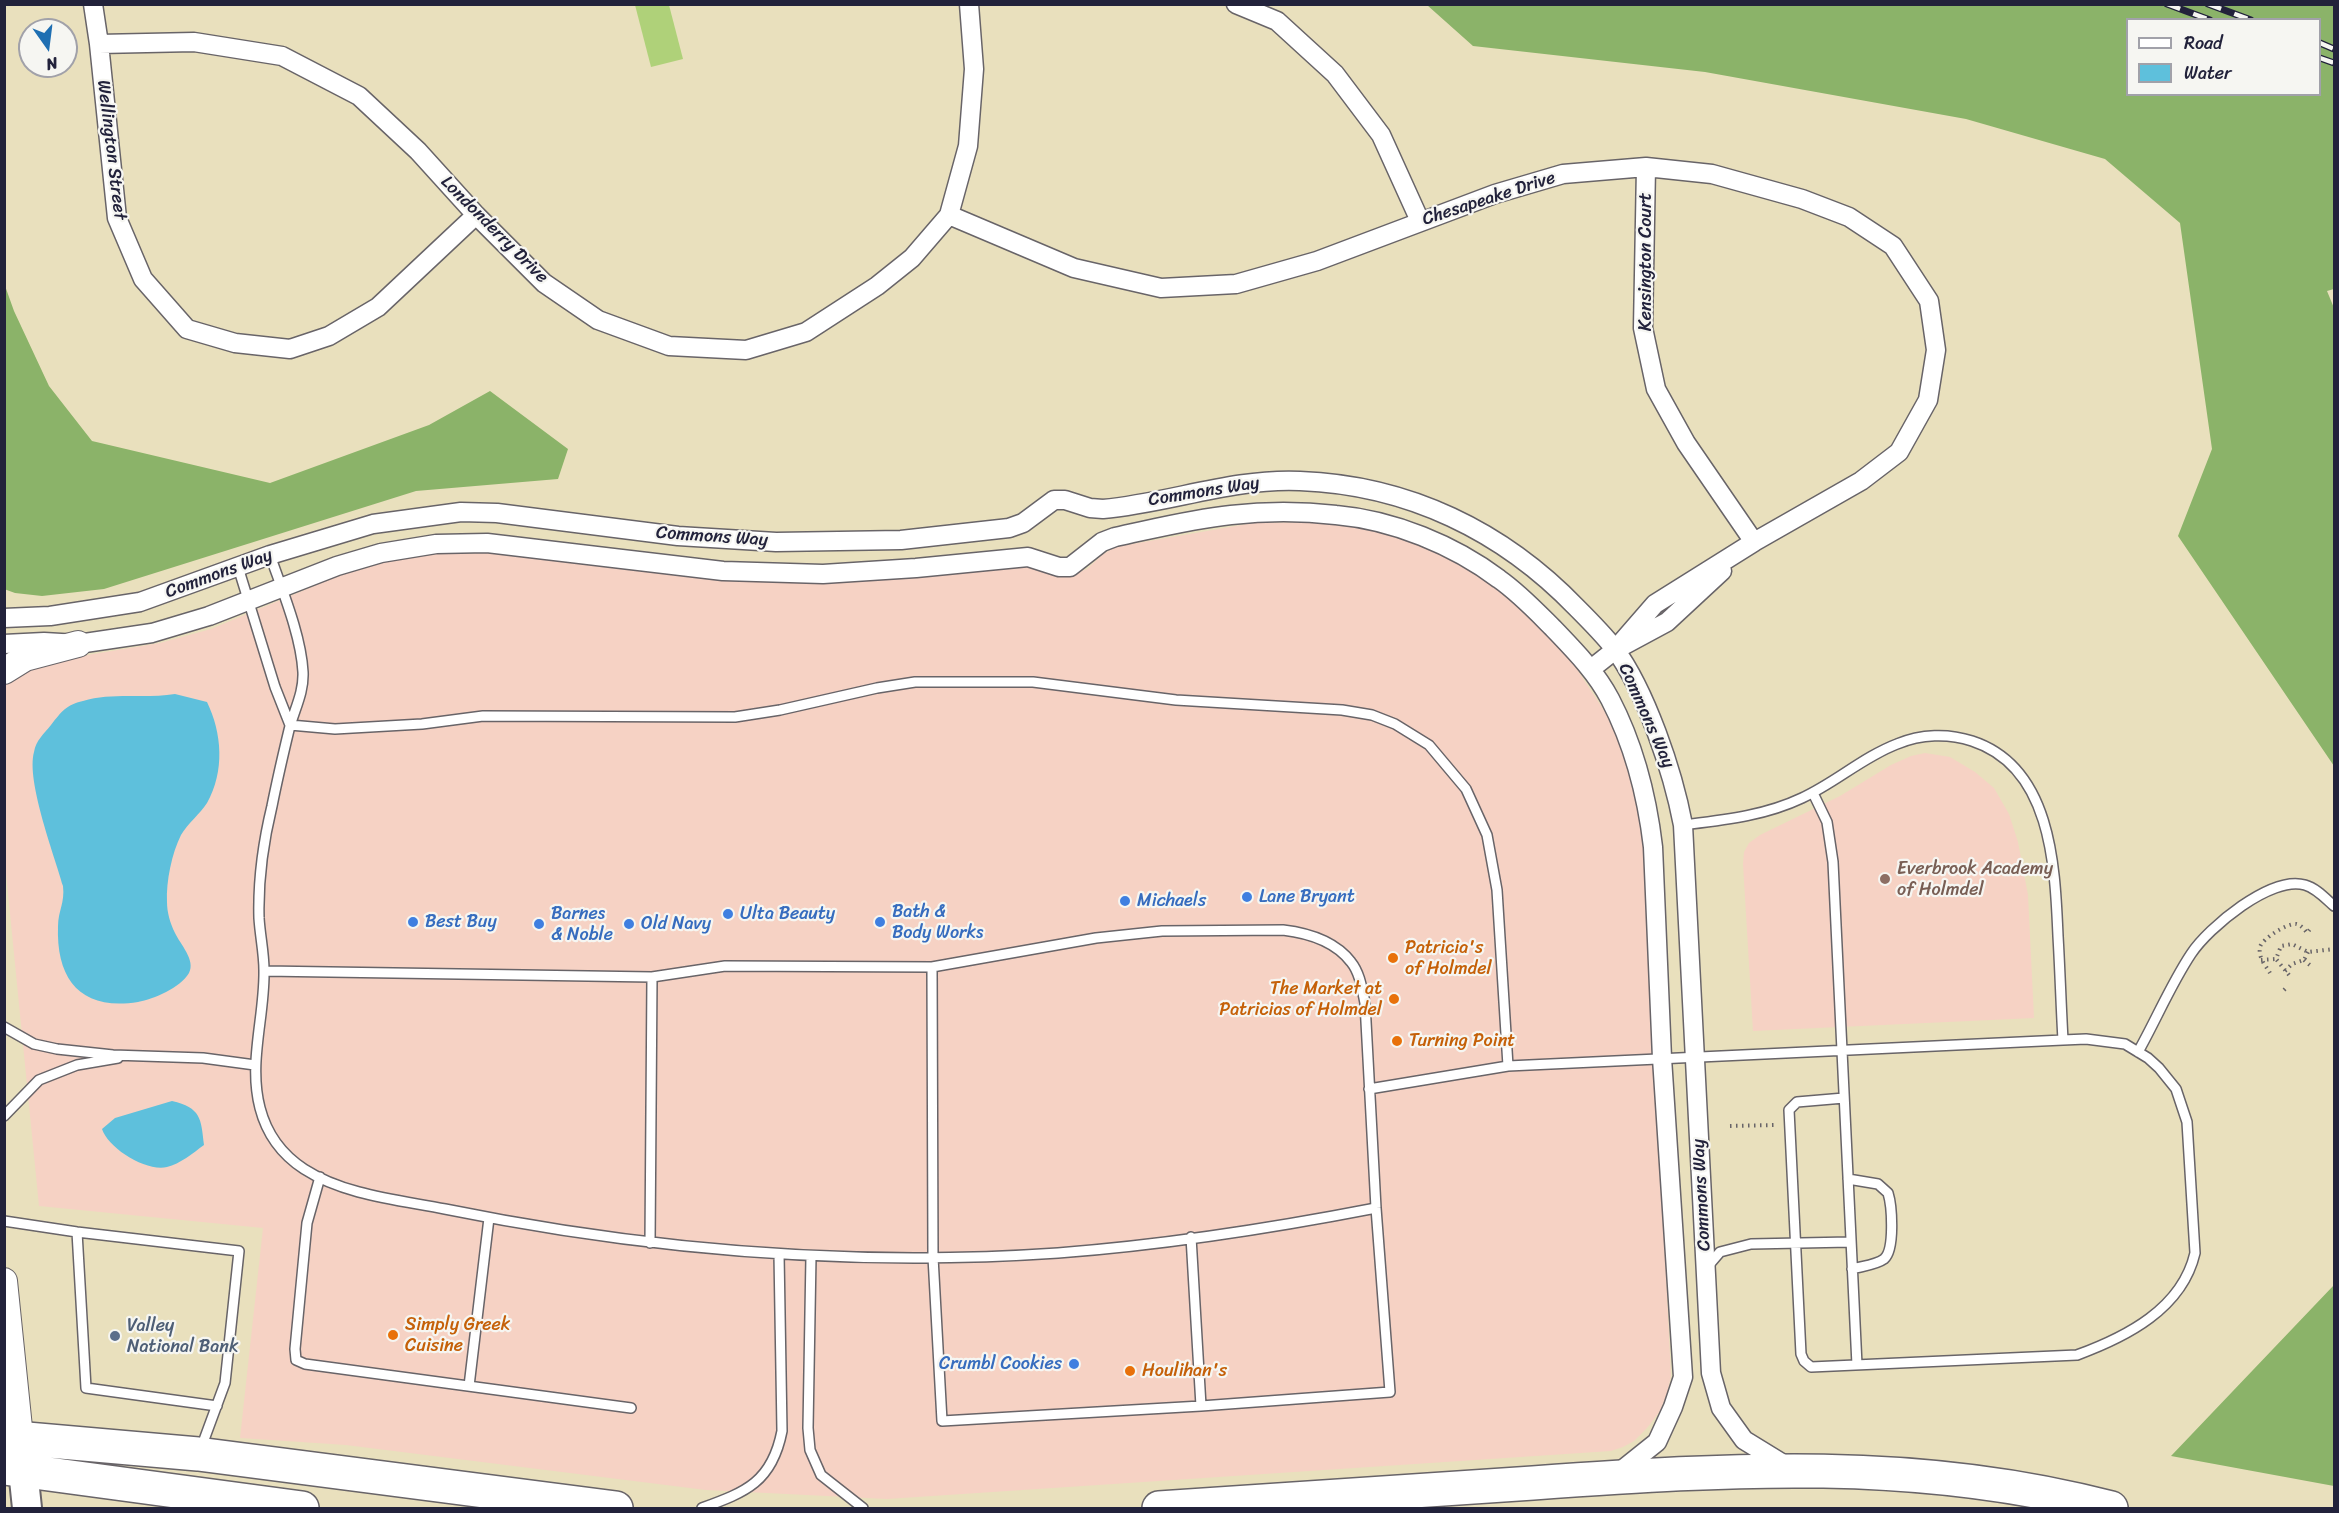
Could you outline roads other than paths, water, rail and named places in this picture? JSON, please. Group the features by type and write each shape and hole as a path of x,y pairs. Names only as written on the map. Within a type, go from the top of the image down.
{"highway":[{"path":"12,1437 198,1454 616,1509"},
{"path":"14,1469 302,1509"},
{"path":"1159,1509 1614,1477 1792,1469 1894,1472 1966,1479 2061,1496 2111,1509"},
{"path":"96,1480 147,1497 164,1509"}],"main road":[{"path":"4,671 25,658 78,644"},
{"path":"4,1281 14,1469 27,1509"}],"street":[{"path":"93,4 99,44"},
{"path":"1236,4 1277,21 1335,74 1381,135 1420,221"},
{"name":"Londonderry Drive","path":"99,44 194,42 282,56 359,96 418,152 476,215 544,283 598,320 669,346 746,350 806,332 877,286 912,258 949,215 968,146 974,69 974,6"},
{"name":"Wellington Street","path":"99,44 117,218 143,279 187,330 235,343 290,349 329,336 378,307 476,215"},
{"name":"Chesapeake Drive","path":"949,215 1074,268 1161,288 1236,284 1317,261 1495,194 1563,174 1646,167 1712,174 1802,199 1849,218 1893,246 1929,301 1936,350 1928,400 1899,452 1862,480 1754,542 1667,622 1615,650 1591,669"},
{"name":"Kensington Court","path":"1646,167 1643,328 1656,389 1686,443 1754,542"},
{"name":"Commons Way","path":"4,618 50,616 113,608 167,594 270,555 373,524 461,512 497,513 678,536 776,542 901,540 1010,528 1023,523 1054,500 1065,500 1090,508 1103,509 1220,486 1255,482 1300,481 1345,485 1382,493 1458,519 1519,556 1559,590 1615,650 1645,706 1676,789 1683,825 1711,1373 1721,1408 1744,1440 1792,1469"},
{"name":"Commons Way","path":"4,644 44,642 78,644 152,633 209,616 337,566 381,553 409,547 461,542 487,543 723,571 823,574 1028,557 1064,568 1074,565 1102,542 1115,537 1229,515 1296,512 1338,515 1380,523 1425,538 1463,555 1499,579 1530,605 1591,669 1610,699 1620,722 1641,781 1649,814 1653,847 1662,1058 1683,1377 1673,1407 1657,1442 1614,1477"}],"lane":[{"path":"270,555 302,657 304,675 302,695 290,725 270,813 261,865 259,918 264,971 255,1085 269,1135 284,1155 308,1172 362,1192 489,1218 650,1243 811,1256 933,1257 1060,1253 1305,1222 1376,1208"},
{"path":"238,567 275,687 290,725"},
{"path":"290,725 335,729 422,724 483,716 735,717 915,682 1033,682 1176,700 1342,710 1372,715 1395,724 1429,745 1466,789 1488,835 1497,890 1508,1066"},
{"path":"1683,825 1765,812 1813,793 1899,743 1926,737 1952,735 1989,748 2010,765 2027,786 2041,815 2052,853 2063,1040"},
{"path":"1813,793 1827,822 1832,848 1857,1365"},
{"path":"2138,1052 2191,954 2212,930 2240,907 2277,887 2299,884 2315,889 2334,906"},
{"path":"264,971 652,977 726,966 932,967 1081,940 1162,931 1283,930 1303,933 1323,940 1352,962 1360,980 1365,1003 1376,1208 1390,1392 942,1421 933,1257 932,967"},
{"path":"650,1243 652,977"},
{"path":"4,1027 34,1044 57,1049 203,1058 255,1065"},
{"path":"1370,1089 1508,1066 2063,1040 2112,1041 2125,1044 2159,1068 2169,1079 2180,1100 2187,1122 2195,1253 2192,1267 2185,1281 2164,1306 2140,1325 2117,1339 2077,1355 1811,1367 1804,1361 1801,1354 1789,1110 1797,1102 1844,1098"},
{"path":"4,1116 39,1080 50,1075 77,1065 150,1055"},
{"path":"320,1177 307,1223 295,1349 296,1360 304,1364 631,1408"},
{"path":"1848,1179 1878,1184 1888,1193 1892,1245 1885,1258 1876,1263 1852,1269"},
{"path":"470,1386 489,1218"},
{"path":"4,1221 239,1251 225,1383 198,1454"},
{"path":"77,1232 86,1388 217,1406"},
{"path":"1191,1237 1201,1406"},
{"path":"1706,1270 1720,1252 1734,1247 1751,1244 1851,1242"},
{"path":"702,1509 739,1495 769,1467 778,1447 782,1431 779,1254"},
{"path":"811,1256 808,1428 810,1450 821,1475 863,1509"}],"water":[{"path":"175,694 207,702 216,726 219,752 217,778 213,791 207,803 181,835 172,859 169,876 167,902 169,918 189,958 191,968 179,983 151,998 118,1004 102,1002 76,988 68,977 62,962 58,926 63,886 37,799 34,781 34,752 43,734 61,712 72,704 94,698"},
{"path":"172,1101 189,1107 198,1116 204,1145 172,1166 158,1168 129,1157 112,1144 102,1129 115,1118"}],"railway":[{"path":"2167,4 2205,18"},
{"path":"2208,4 2246,18"},
{"path":"2321,43 2334,49"},
{"path":"2321,58 2334,63"}],"place":[{"name":"Everbrook Academy of Holmdel","path":"1885,879"},
{"name":"Lane Bryant","path":"1247,897"},
{"name":"Michaels","path":"1125,901"},
{"name":"Ulta Beauty","path":"728,914"},
{"name":"Best Buy","path":"413,922"},
{"name":"Bath & Body Works","path":"880,922"},
{"name":"Barnes & Noble","path":"539,924"},
{"name":"Old Navy","path":"629,924"},
{"name":"Patricia's of Holmdel","path":"1393,958"},
{"name":"The Market at Patricias of Holmdel","path":"1394,999"},
{"name":"Turning Point","path":"1397,1041"},
{"name":"Simply Greek Cuisine","path":"393,1335"},
{"name":"Valley National Bank","path":"115,1336"},
{"name":"Crumbl Cookies","path":"1074,1364"},
{"name":"Houlihan's","path":"1130,1371"}]}
